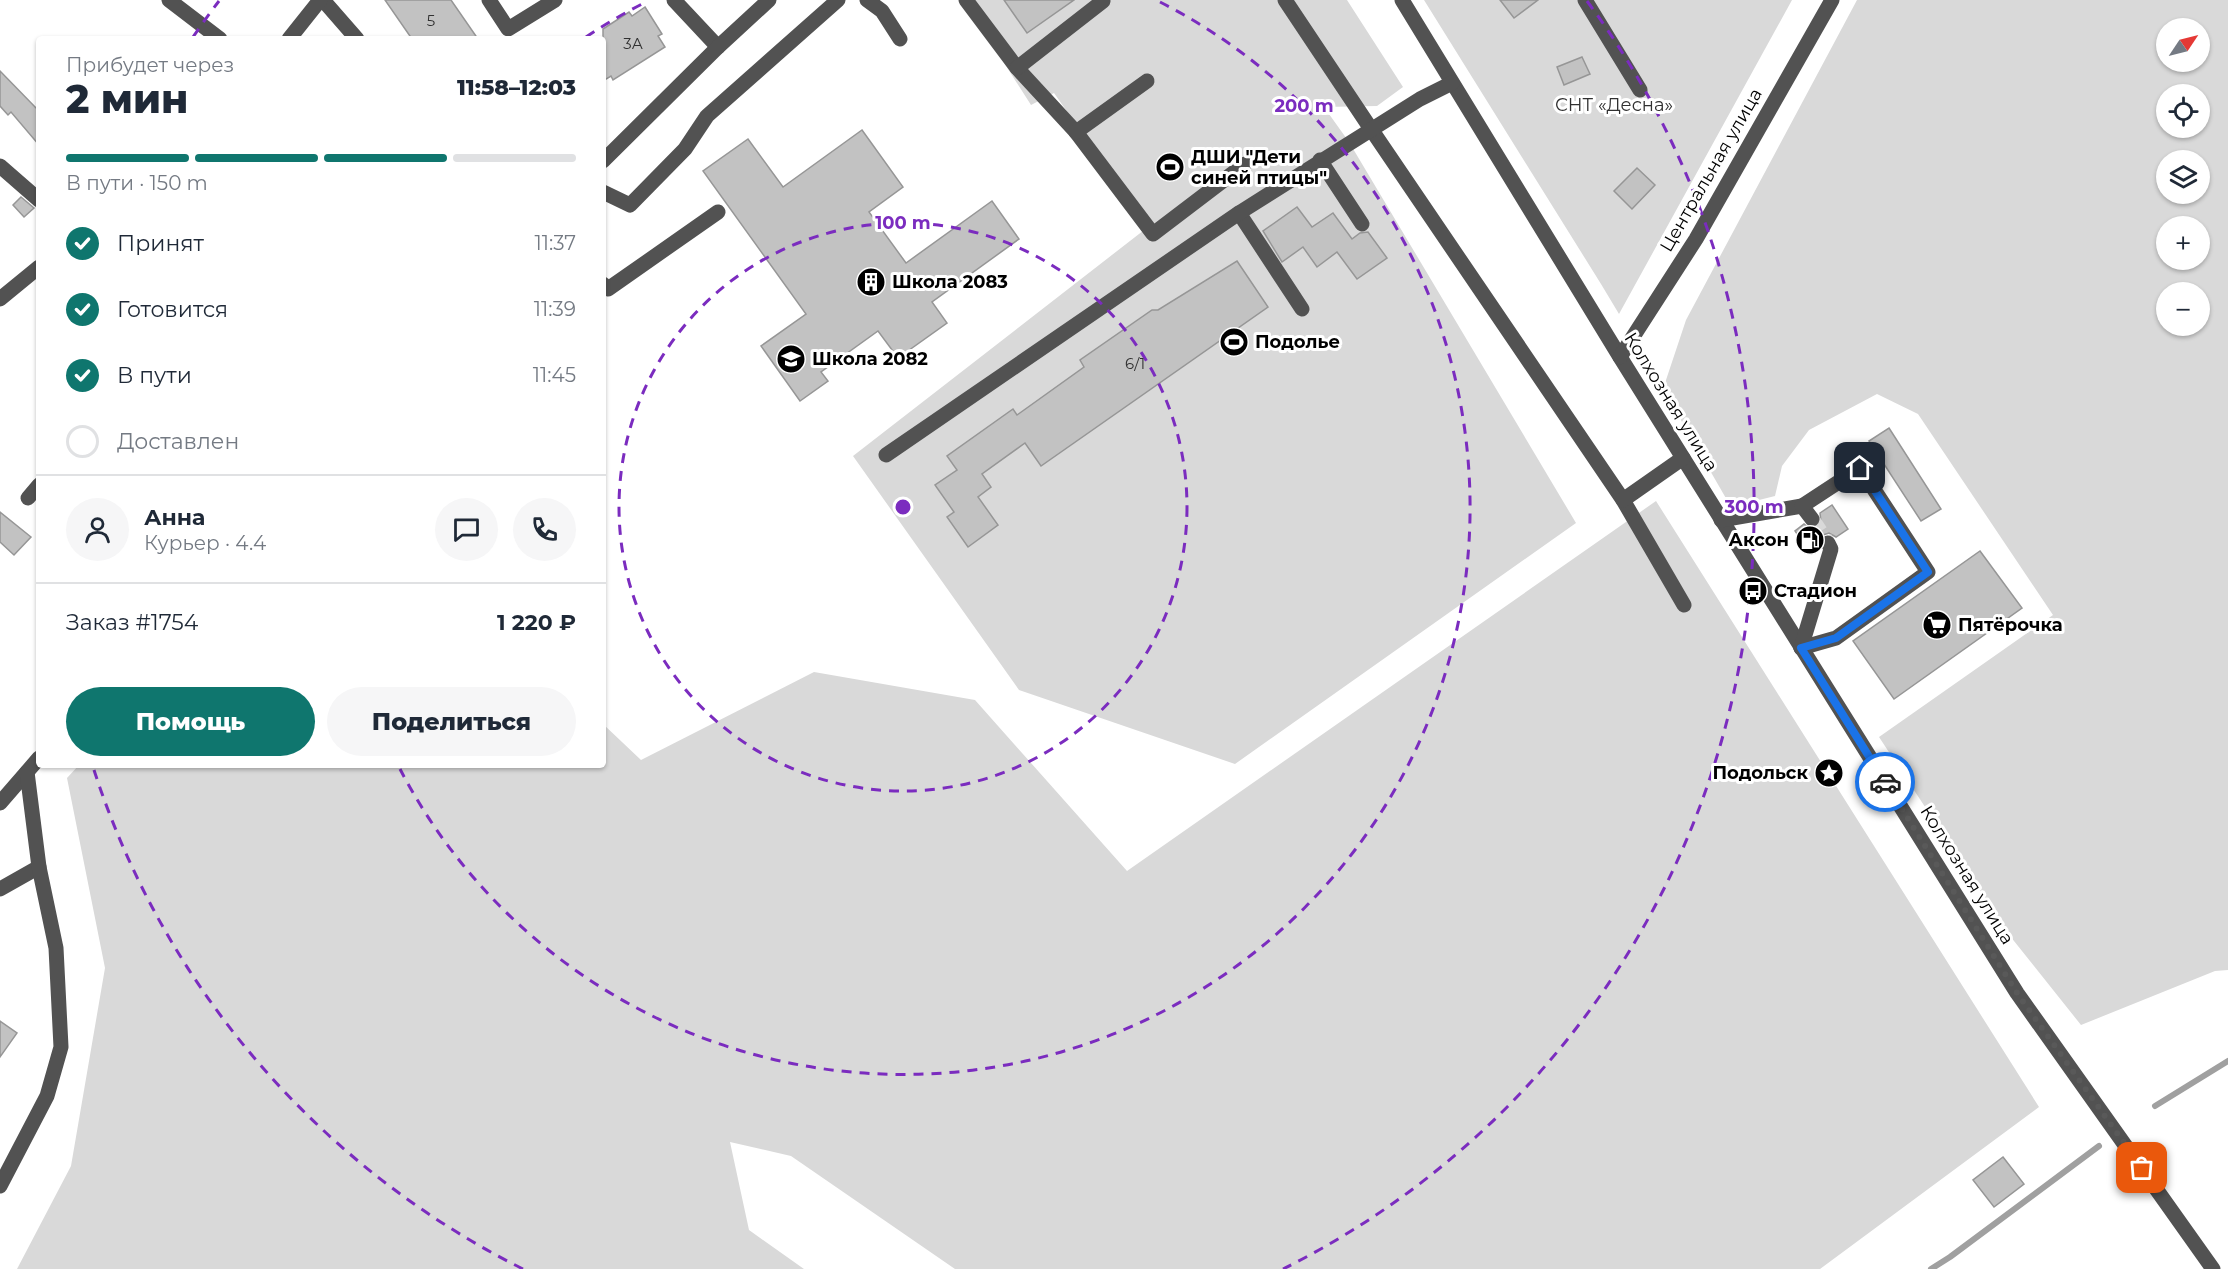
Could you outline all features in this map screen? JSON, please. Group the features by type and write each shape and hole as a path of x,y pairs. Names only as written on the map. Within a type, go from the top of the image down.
{"street":[{"path":"169,0 216,36"},
{"path":"291,36 321,0 354,36"},
{"path":"489,0 508,29 555,0"},
{"path":"674,0 718,47"},
{"path":"606,157 769,0"},
{"path":"606,193 630,205 685,148 707,116 838,0"},
{"path":"867,0 882,11 900,39"},
{"path":"966,0 1017,68 1076,132 1153,234 1245,164"},
{"path":"1017,68 1102,0"},
{"path":"1285,0 1623,500 1684,605"},
{"name":"Колхозная улица","path":"1402,0 1620,357 2017,993 2213,1269"},
{"path":"1585,0 1640,90"},
{"name":"Центральная улица","path":"1620,357 1696,239 1832,0"},
{"path":"1076,132 1147,81"},
{"path":"886,455 1239,213 1320,160 1420,99 1452,83"},
{"path":"1320,160 1362,224"},
{"path":"0,166 36,197"},
{"path":"606,287 608,289 718,212"},
{"path":"1239,213 1302,309"},
{"path":"0,299 36,269"},
{"path":"1623,500 1683,458"},
{"path":"1721,520 1802,506 1860,468 1928,572 1836,638 1801,648"},
{"path":"28,498 36,489"},
{"path":"1802,506 1812,519"},
{"path":"1801,648 1831,549 1828,543"},
{"path":"0,803 36,762"},
{"path":"0,1186 47,1096 61,1047 56,948 39,867 27,772"},
{"path":"0,889 39,867"}],"green space":[{"name":"Подолье","path":"964,0 1347,0 1403,87 1377,106 1324,107 1349,142 1576,523 1235,764 1019,690 853,456 1148,227 1054,93 1031,105"},
{"name":"СНТ «Десна»","path":"1424,0 1792,0 1619,314 1601,284"},
{"path":"1857,0 2228,0 2228,970 2215,971 2081,1025 2010,936 1879,737 2053,615 1918,414 1877,394 1809,430 1782,466 1775,496 1731,507 1663,389 1686,320"},
{"path":"1656,501 2039,1107 1820,1269 955,1269 791,1156 730,1142 749,1230 804,1269 17,1269 71,1166 105,968 67,778 76,768 606,768 606,727 641,760 814,672 975,700 1127,871"}],"building":[{"path":"385,0 451,0 476,36 410,36"},
{"path":"1004,0 1074,0 1027,33"},
{"path":"1500,0 1538,0 1514,18"},
{"path":"645,7 662,34 658,36 665,47 613,80 611,76 606,79 606,36 603,36 603,29 629,12 632,16"},
{"path":"1582,57 1590,74 1564,85 1557,67"},
{"path":"0,71 36,108 36,141 11,112 8,115 0,106"},
{"name":"Школа 2083","path":"862,130 903,187 869,212 906,263 992,201 1019,239 932,302 947,323 898,358 878,331 821,372 828,381 800,401 761,346 806,314 703,171 748,139 783,187"},
{"path":"1637,168 1655,185 1632,209 1614,191"},
{"path":"21,197 34,208 24,217 13,205"},
{"path":"1297,207 1312,227 1333,213 1352,239 1360,233 1368,232 1387,258 1357,279 1337,252 1317,267 1303,247 1282,262 1263,231"},
{"path":"1237,261 1268,307 1041,466 1025,443 982,474 991,487 978,497 998,525 968,547 947,517 954,512 935,485 957,470 947,456 1013,409 1017,415 1084,367 1080,360 1152,310 1158,310"},
{"path":"1889,428 1941,509 1921,521 1869,441"},
{"path":"1832,505 1848,529 1836,537 1829,533 1823,535 1818,542 1820,548 1811,554 1795,531 1804,524 1809,528 1817,527 1821,522 1820,513"},
{"path":"0,512 31,537 14,555 0,542"},
{"name":"Пятёрочка","path":"1980,551 2022,608 1894,699 1853,641"},
{"path":"0,1021 17,1033 0,1057"},
{"path":"2003,1157 2024,1184 1994,1207 1973,1180"}],"waterway":[{"path":"2155,1106 2228,1061"},
{"path":"1931,1269 2099,1146"}],"tunnel":[{"path":"1812,519 1828,543"}],"way so far":[{"path":"1885,782 2017,993 2142,1168"}],"place":[{"name":"ДШИ \"Дети синей птицы\"","path":"1170,167"},
{"name":"Школа 2083","path":"871,282"},
{"name":"Подолье","path":"1234,342"},
{"name":"Школа 2082","path":"791,359"},
{"name":"Аксон","path":"1810,540"},
{"name":"Стадион","path":"1753,591"},
{"name":"Пятёрочка","path":"1937,625"},
{"name":"Подольск","path":"1829,773"}],"route":[{"path":"1860,468 1928,572 1836,638 1801,648 1885,782"}]}
